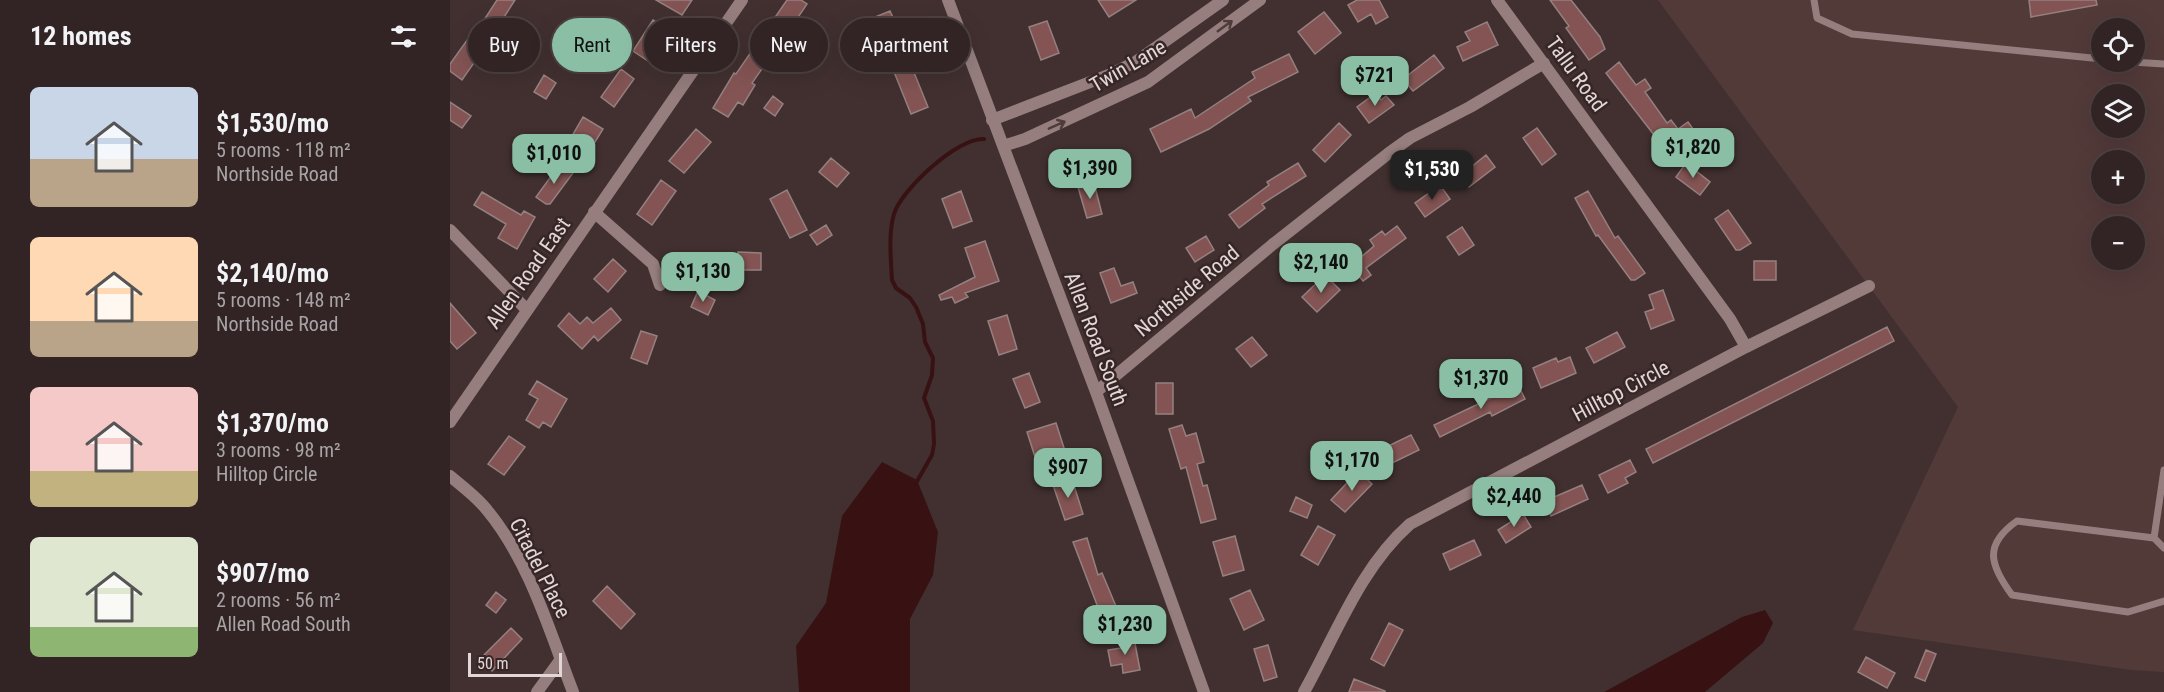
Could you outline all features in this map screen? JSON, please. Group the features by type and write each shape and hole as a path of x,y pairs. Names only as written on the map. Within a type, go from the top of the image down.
{"street":[{"name":"Allen Road East","path":"450,422 526,309 742,0"},
{"name":"Allen Road South","path":"948,0 1095,392 1204,692"},
{"name":"Twin Lane","path":"992,120 1111,74 1137,61 1223,0"},
{"name":"Twin Lane","path":"1003,146 1042,131 1148,82 1260,0"},
{"name":"Tallu Road","path":"1497,0 1730,319 1746,347"},
{"name":"Northside Road","path":"1095,392 1272,245 1389,153 1410,138 1470,107 1544,63"},
{"path":"594,212 652,264 660,285"},
{"path":"450,230 526,309"},
{"name":"Hilltop Circle","path":"1304,692 1375,562 1391,540 1410,524 1746,347 1869,286"},
{"name":"Citadel Place","path":"450,476 487,510 504,533 532,586 573,692"},
{"path":"537,692 561,659"}],"lane":[{"path":"1814,0 1817,18 1852,34 2091,58"},
{"path":"2145,63 2164,64"},
{"path":"2154,538 2164,470"},
{"path":"2164,548 2154,538 2017,521 2001,532 1994,548 1994,561 2001,580 2012,595 2128,612 2164,601"}],"shaded area":[{"path":"1658,0 2164,0 2164,672 2131,670 1853,630 1958,407"},
{"path":"882,462 917,480 938,532 933,575 910,619 910,692 799,692 796,646 826,603 842,516"},
{"path":"1765,610 1773,623 1763,643 1705,692 1604,692 1742,617"}],"building":[{"path":"497,0 515,0 503,18 485,18"},
{"path":"656,0 692,0 682,15"},
{"path":"787,0 801,0 807,4 798,18 775,18"},
{"path":"1098,0 1136,0 1109,17"},
{"path":"1357,0 1379,0 1388,17 1376,24 1371,14 1358,22 1348,5"},
{"path":"1550,0 1571,0 1600,37 1605,49 1589,60 1566,28 1569,26"},
{"path":"2029,0 2096,0 2097,5 2031,17"},
{"path":"890,11 893,18 873,18"},
{"path":"1324,12 1341,33 1315,54 1298,32"},
{"path":"1047,21 1059,53 1041,60 1029,27"},
{"path":"1487,22 1498,45 1463,61 1457,47 1470,41 1465,32"},
{"path":"644,34 644,58 633,51"},
{"path":"468,39 468,71 462,80 450,71 450,64"},
{"path":"750,54 750,72 760,72 752,83 755,85 743,105 738,102 728,117 713,108 734,73 738,71"},
{"path":"1289,54 1298,72 1248,97 1251,101 1209,129 1161,152 1150,129 1191,109 1195,118 1255,78 1252,72"},
{"path":"1434,55 1444,68 1413,91 1403,79"},
{"path":"1619,62 1636,85 1645,79 1651,88 1645,92 1667,123 1671,120 1678,129 1688,122 1696,133 1668,153 1606,73"},
{"path":"619,72 625,72 634,79 614,107 601,97"},
{"path":"894,72 914,72 928,107 911,114"},
{"path":"544,75 556,83 546,99 534,92"},
{"path":"1376,93 1381,100 1386,96 1394,105 1369,123 1357,107"},
{"path":"773,96 783,104 775,116 764,108"},
{"path":"450,102 471,116 462,128 450,120"},
{"path":"583,117 603,129 587,155 568,143"},
{"path":"1339,123 1351,135 1325,162 1313,150"},
{"path":"1537,128 1556,154 1542,165 1523,138"},
{"path":"696,129 711,142 684,173 669,161"},
{"path":"534,136 546,144 534,162 522,154"},
{"path":"1486,155 1495,167 1469,187 1460,176"},
{"path":"831,158 849,173 837,187 819,172"},
{"path":"1298,163 1306,176 1262,204 1265,208 1239,228 1229,215 1269,185 1267,182"},
{"path":"1686,163 1710,182 1700,195 1676,177"},
{"path":"560,164 573,173 550,204 546,204 536,197"},
{"path":"661,180 676,191 652,225 637,214"},
{"path":"1094,183 1102,214 1087,218 1078,187"},
{"path":"1440,185 1450,199 1425,217 1415,203"},
{"path":"787,190 807,230 790,238 770,199"},
{"path":"961,191 972,221 953,228 942,199"},
{"path":"1588,191 1615,238 1618,236 1645,273 1635,280 1631,280 1598,235 1596,236 1575,198"},
{"path":"482,192 521,215 524,211 535,217 517,249 498,238 506,224 474,205"},
{"path":"1728,210 1751,243 1740,250 1736,250 1715,219"},
{"path":"826,225 832,235 817,245 810,235"},
{"path":"1397,226 1406,238 1366,268 1371,275 1363,281 1354,270 1349,274 1341,264 1355,252 1360,258 1374,246 1370,240 1382,231 1385,235"},
{"path":"1462,227 1474,245 1459,255 1447,237"},
{"path":"1206,236 1214,250 1195,262 1186,248"},
{"path":"985,241 999,281 965,293 968,297 955,303 952,297 941,300 939,295 975,277 965,248"},
{"path":"738,252 761,253 761,270 738,270"},
{"path":"613,259 626,271 608,292 594,279"},
{"path":"1754,261 1776,261 1776,280 1754,280"},
{"path":"1114,268 1121,286 1133,282 1137,293 1111,303 1100,273"},
{"path":"1325,275 1340,290 1317,312 1302,297"},
{"path":"1663,290 1674,320 1651,329 1645,312 1654,309 1649,295"},
{"path":"698,291 715,300 708,315 691,307"},
{"path":"450,303 476,333 457,349 450,341"},
{"path":"611,308 621,320 598,341 594,336 582,349 558,326 569,313 580,324 587,317 593,323"},
{"path":"1007,315 1017,349 999,355 988,321"},
{"path":"1887,327 1894,341 1653,463 1646,449"},
{"path":"641,331 657,336 647,364 631,358"},
{"path":"1617,332 1625,347 1594,363 1586,348"},
{"path":"1252,337 1267,355 1251,367 1236,349"},
{"path":"1570,357 1576,373 1541,388 1533,368 1556,358 1558,362"},
{"path":"1029,373 1040,402 1025,408 1013,379"},
{"path":"537,381 567,399 551,427 543,422 539,428 526,420 538,399 529,394"},
{"path":"1156,383 1173,383 1173,414 1156,414"},
{"path":"1518,385 1525,399 1492,416 1490,412 1440,437 1434,425"},
{"path":"1056,423 1065,451 1036,460 1027,432"},
{"path":"1182,425 1186,436 1196,433 1204,462 1197,464 1203,486 1207,485 1216,519 1201,523 1186,467 1181,469 1169,429"},
{"path":"1411,435 1419,450 1390,464 1382,449"},
{"path":"509,436 525,447 504,475 488,464"},
{"path":"1630,460 1636,472 1625,478 1628,483 1608,493 1599,475"},
{"path":"1358,471 1372,484 1345,512 1331,500"},
{"path":"1072,479 1083,514 1065,520 1053,485"},
{"path":"1582,485 1588,499 1551,516 1545,501"},
{"path":"1296,497 1312,505 1307,518 1290,511"},
{"path":"1523,514 1531,527 1506,543 1498,530"},
{"path":"1318,526 1335,535 1318,565 1301,555"},
{"path":"1235,536 1244,570 1223,576 1213,542"},
{"path":"1087,538 1098,575 1102,573 1118,611 1102,618 1073,542"},
{"path":"1474,540 1481,555 1450,570 1443,554"},
{"path":"607,586 635,614 621,629 593,601"},
{"path":"1250,590 1264,620 1244,630 1230,599"},
{"path":"496,592 506,600 496,613 486,605"},
{"path":"1389,623 1403,630 1384,666 1371,659"},
{"path":"511,628 522,639 492,671 480,659"},
{"path":"1134,638 1140,670 1123,673 1122,664 1111,666 1108,650 1121,648 1120,641"},
{"path":"1268,645 1277,677 1264,681 1254,649"},
{"path":"1926,650 1936,654 1925,681 1915,677"},
{"path":"1866,657 1895,673 1887,688 1858,672"},
{"path":"1354,679 1385,691 1385,692 1349,692"}],"waterway":[{"path":"916,483 932,455 934,444 933,421 924,398 932,375 933,358 925,342 923,324 916,307 910,298 896,288 892,280 890,247 892,222 907,192 932,167 960,146 984,139"}]}
